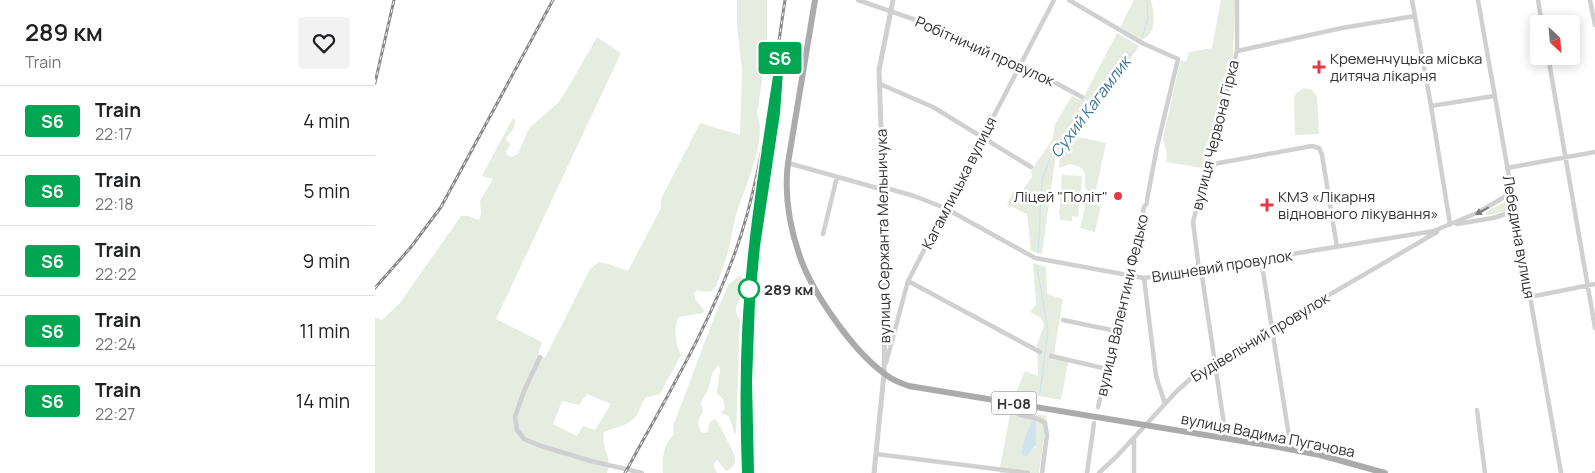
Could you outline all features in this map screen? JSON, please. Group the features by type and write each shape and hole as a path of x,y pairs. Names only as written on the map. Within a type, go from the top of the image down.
{"main road":[{"name":"Н-08","path":"815,0 788,163 787,199 800,256 808,276 853,343 884,374 909,386 1146,425"},
{"name":"вулиця Вадима Пугачова","path":"1146,425 1291,449 1385,473"}],"street":[{"name":"Робітничий провулок","path":"858,0 945,30 1020,64 1082,97"},
{"name":"вулиця Сержанта Мельничука","path":"874,473 884,374 885,316 879,70 893,0"},
{"name":"Кагамлицька вулиця","path":"884,374 888,351 908,281 1054,0"},
{"name":"вулиця Валентини Федько","path":"1069,0 1142,44 1178,59 1130,276 1098,407"},
{"name":"вулиця Червона Гірка","path":"1226,438 1193,222 1237,51 1237,0"},
{"path":"1412,0 1450,224"},
{"name":"Лебедина вулиця","path":"1478,0 1561,473"},
{"path":"1538,0 1540,15"},
{"path":"1590,0 1595,25"},
{"path":"1237,51 1342,28 1415,16"},
{"path":"1550,65 1595,328"},
{"path":"880,84 933,107 1031,167"},
{"path":"1431,106 1495,96"},
{"path":"1208,164 1312,146 1319,148 1322,155 1337,247"},
{"path":"1507,168 1595,152"},
{"name":"Вишневий провулок","path":"788,163 877,188 883,187 914,196 945,208 1035,258 1144,278 1261,260 1442,228"},
{"path":"823,234 837,177"},
{"path":"1442,228 1479,212 1511,194"},
{"path":"1450,224 1493,218 1515,211"},
{"name":"Будівельний провулок","path":"1099,473 1190,379 1214,362 1442,228"},
{"path":"1261,260 1291,449"},
{"path":"1144,278 1156,376 1165,404"},
{"path":"908,281 1041,352"},
{"path":"1530,297 1595,284"},
{"path":"1063,320 1116,330"},
{"path":"1051,356 1107,370"},
{"path":"541,357 524,390 515,417 517,430 524,439 575,456 642,473"},
{"path":"1010,403 1018,415 1038,418 1045,423 1047,435 1042,473"},
{"path":"1477,410 1485,473"},
{"path":"1087,473 1095,423"},
{"path":"1134,438 1134,473"},
{"path":"876,454 1028,473"}],"shaded area":[{"path":"737,0 767,0 767,49 757,114 760,124 754,164 736,215 727,256 716,286 712,291 697,290 694,293 695,299 704,310 703,313 678,318 676,337 681,355 660,394 645,398 637,414 630,422 604,432 604,443 609,462 607,473 375,473 375,317 382,320 400,303 461,216 479,220 481,214 480,201 493,179 482,176 513,118 515,120 514,128 506,138 510,146 506,151 507,155 512,157 518,154 529,128 558,103 597,37 621,53 496,319 542,342 538,355 545,358 590,269 599,262 628,271 661,208 661,199 700,123 740,135 742,70 737,25","holes":["587,394 611,404 595,430 583,426 577,436 553,424 562,401 579,405"]},
{"path":"1134,0 1151,0 1152,5 1154,23 1150,33 1141,40 1120,27"},
{"path":"1221,0 1235,0 1233,55 1203,168 1166,162 1167,154 1163,139 1179,66 1181,61 1186,62 1189,52 1212,48"},
{"path":"1117,33 1139,46 1089,120 1066,150 1056,153 1042,254 1031,251 1027,214 1007,204 1013,192 1021,192 1032,177 1031,171 1052,140 1055,124 1072,96 1080,100 1084,96"},
{"path":"1304,88 1312,90 1317,97 1319,134 1295,135 1294,98 1296,93"},
{"path":"1078,137 1106,143 1096,190 1094,191 1088,191 1085,188 1085,173 1080,167 1070,164 1059,168 1060,153 1067,151"},
{"path":"1062,175 1082,176 1078,217 1072,216 1072,221 1060,220"},
{"path":"1086,202 1101,206 1095,232 1080,228"},
{"path":"1506,202 1510,206 1507,211 1486,214 1487,211"},
{"path":"1033,263 1046,267 1047,294 1063,299 1054,354 1069,358 1061,400 1016,392 1025,371 1038,376 1037,345 1044,325 1042,319 1030,312 1036,304"},
{"path":"739,276 745,279 736,310 740,319 736,433 734,433 729,416 721,413 725,408 723,399 717,393 720,368 718,365 712,374 708,390 701,402 703,412 698,422 702,433 707,433 710,422 715,419 734,453 734,465 726,471 717,460 714,463 714,467 717,473 663,473 662,462 666,447 674,434 673,426 715,315 729,284"},
{"path":"1011,410 1047,416 1039,473 1000,473","holes":["1036,423 1036,447 1030,451 1023,446"]}],"water":[{"path":"1034,419 1036,423 1036,445 1026,457 1022,454 1023,445 1027,431"}],"waterway":[{"name":"Сухий Кагамлик","path":"1142,37 1148,19 1147,0"},
{"name":"Сухий Кагамлик","path":"1038,253 1042,180 1050,158 1057,146 1133,50"},
{"name":"Сухий Кагамлик","path":"1037,266 1048,331 1040,393"}],"railway":[{"path":"375,83 394,0"},
{"path":"375,288 411,247 441,207 553,0"},
{"path":"625,473 704,327 741,235 762,148 785,0"},
{"path":"764,191 777,97"},
{"path":"746,473 747,327 761,183"}],"train":[{"name":"S6","path":"746,473 744,381 749,287 753,246 780,58 776,113 756,246 751,301 748,381 750,473"}],"place":[{"name":"Кременчуцька міська дитяча лікарня","path":"1319,67"},
{"name":"Ліцей \"Політ\"","path":"1118,196"},
{"name":"КМЗ «Лікарня відновного лікування»","path":"1267,205"},
{"name":"289 км","path":"749,289"}]}
